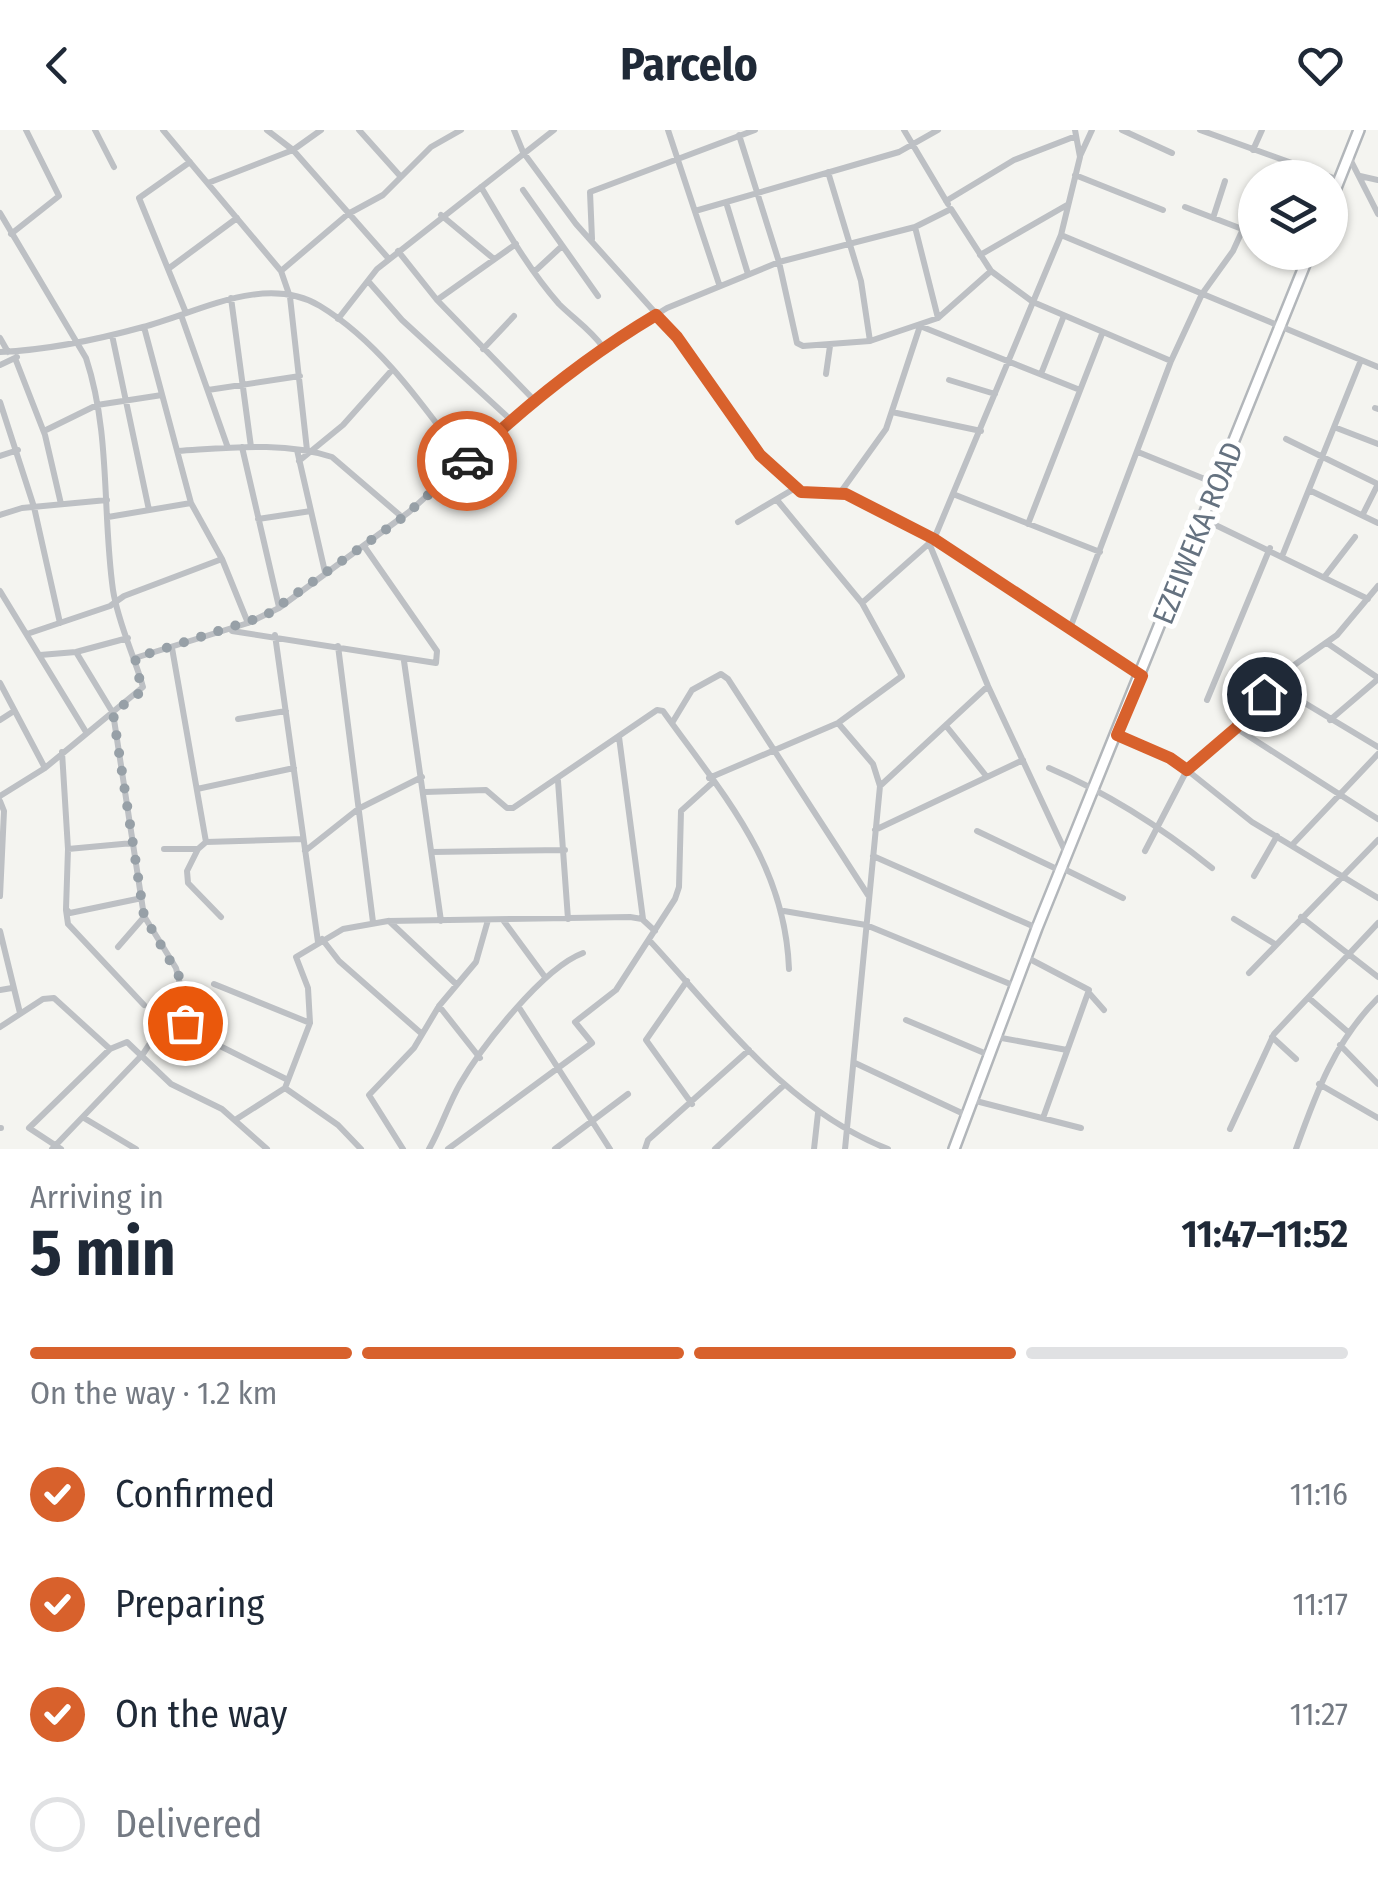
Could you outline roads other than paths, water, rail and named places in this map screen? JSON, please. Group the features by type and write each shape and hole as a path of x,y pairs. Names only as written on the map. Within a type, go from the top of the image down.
{"main road":[{"path":"1347,160 1359,130"},
{"name":"EZEIWEKA ROAD","path":"954,1149 1036,928 1142,676 1301,270"}],"street":[{"path":"11,234 58,196 26,130"},
{"path":"95,130 114,167"},
{"path":"164,130 280,271 290,298 307,450"},
{"path":"267,130 293,150 389,259"},
{"path":"208,184 293,150 322,130"},
{"path":"359,130 401,177"},
{"path":"280,271 348,214 382,195 450,132 460,130"},
{"path":"514,130 523,152 592,240 677,337 760,455 801,492 840,493 932,541 1142,676"},
{"path":"668,130 719,284"},
{"path":"592,240 590,192 755,130"},
{"path":"904,130 992,271 1033,302 1063,318 1172,361"},
{"path":"695,211 828,172 912,144 938,130"},
{"path":"862,603 932,541 1061,235 1080,156 1092,130"},
{"path":"1122,130 1172,153"},
{"path":"1200,130 1282,160"},
{"path":"1253,150 1262,130"},
{"path":"338,320 389,259 550,131"},
{"path":"135,658 228,630 279,608 402,518 511,420 603,348 656,315 719,284 779,262 915,227 1014,160 1075,133 1080,156"},
{"path":"739,135 779,262 797,343 830,346 870,341 920,326 938,318 992,271"},
{"path":"1349,156 1377,210"},
{"path":"190,162 140,198 228,448"},
{"path":"828,172 850,241 870,341"},
{"path":"1076,175 1164,210"},
{"path":"1359,176 1378,180"},
{"path":"1213,218 1225,181"},
{"path":"481,187 534,272 603,348"},
{"path":"523,190 598,296"},
{"path":"726,202 748,274"},
{"path":"980,255 1068,204"},
{"path":"1185,207 1238,227"},
{"path":"0,213 77,343 98,405 116,602 142,691 0,799 4,811 0,896"},
{"path":"440,215 494,260"},
{"path":"168,269 237,218"},
{"path":"915,227 938,318"},
{"path":"1061,235 1378,367"},
{"path":"1069,632 1172,361 1202,294 1238,240"},
{"path":"437,300 516,244"},
{"path":"534,272 562,246"},
{"path":"398,251 437,300 535,401"},
{"path":"368,280 402,320 511,420"},
{"path":"231,298 246,384 246,447 279,608"},
{"path":"0,338 4,352 24,353 144,327 231,298 290,298 319,306 392,370 466,462"},
{"path":"483,349 514,316"},
{"path":"1040,374 1063,318"},
{"path":"920,326 1080,390"},
{"path":"840,493 886,428 920,326"},
{"path":"144,327 190,504 222,559 248,623"},
{"path":"1028,524 1102,334"},
{"path":"112,335 149,510"},
{"path":"826,374 830,346"},
{"path":"0,365 24,353"},
{"path":"15,358 44,431 62,504"},
{"path":"1283,554 1361,360"},
{"path":"299,460 344,425 392,370"},
{"path":"208,390 300,376"},
{"path":"949,380 996,394"},
{"path":"44,431 98,405 162,394"},
{"path":"0,402 34,507 60,623"},
{"path":"892,412 980,430"},
{"path":"1334,426 1378,444"},
{"path":"1286,439 1378,484 1362,514"},
{"path":"178,451 246,447 307,450 332,457 402,518"},
{"path":"0,456 18,450"},
{"path":"297,450 324,572"},
{"path":"1138,452 1218,484"},
{"path":"738,522 797,488"},
{"path":"1309,490 1378,523"},
{"path":"953,494 1100,552"},
{"path":"0,516 34,507 108,500"},
{"path":"448,1149 592,1044 575,1022 610,996 678,892 682,811 711,780 838,723 902,676 862,603 777,500"},
{"path":"108,517 190,504"},
{"path":"258,518 311,511"},
{"path":"1204,519 1283,554 1368,599"},
{"path":"1325,576 1354,537"},
{"path":"932,541 988,686 1068,856"},
{"path":"228,630 432,664 439,656 364,546"},
{"path":"1207,700 1270,548"},
{"path":"27,634 222,559"},
{"path":"1145,851 1187,770 1236,728 1273,684 1327,643 1377,589"},
{"path":"0,591 86,732"},
{"path":"276,636 320,941 422,1034"},
{"path":"40,656 76,652 128,638"},
{"path":"1327,643 1378,678 1330,720"},
{"path":"338,646 373,923"},
{"path":"172,648 206,842"},
{"path":"76,652 113,713 144,916 180,978 172,1010 142,1054 56,1147 28,1128 110,1050 128,1042 142,1054 171,1084 211,1102 267,1149"},
{"path":"404,661 441,920"},
{"path":"672,723 692,690 721,674 869,897"},
{"path":"0,683 45,768"},
{"path":"1273,684 1378,750 1292,844"},
{"path":"880,786 988,686"},
{"path":"238,719 286,710"},
{"path":"424,792 486,790 508,808 558,779 657,710 672,723 747,828 772,873 784,911 789,969"},
{"path":"0,720 14,711"},
{"path":"838,723 873,764 880,786 845,1149"},
{"path":"947,727 987,777"},
{"path":"1236,728 1378,819"},
{"path":"1117,735 1170,758 1217,798 1343,872 1378,898"},
{"path":"619,737 642,920"},
{"path":"62,751 68,924 144,1005"},
{"path":"875,830 1023,760"},
{"path":"198,789 294,768"},
{"path":"1049,768 1094,787 1160,826 1212,868"},
{"path":"305,851 358,809 422,776"},
{"path":"558,779 568,919"},
{"path":"977,831 1123,898"},
{"path":"1254,876 1276,836"},
{"path":"220,918 188,883 187,871 198,849 206,842 304,839"},
{"path":"1249,973 1378,840"},
{"path":"68,849 133,842"},
{"path":"164,849 198,849"},
{"path":"432,852 565,850"},
{"path":"872,856 1036,928"},
{"path":"66,908 70,912 142,898"},
{"path":"784,911 866,925 1015,986"},
{"path":"118,947 144,916"},
{"path":"1302,917 1378,977"},
{"path":"1234,918 1276,944"},
{"path":"234,1120 285,1083 310,1023 306,982 296,957 320,941 388,920 642,920 655,930"},
{"path":"388,920 456,984"},
{"path":"403,1149 368,1095 422,1034 438,1006 480,955 488,920"},
{"path":"503,920 544,978"},
{"path":"1230,1128 1272,1037 1378,923"},
{"path":"0,931 20,1013"},
{"path":"649,940 783,1086 849,1134 888,1149"},
{"path":"429,1149 461,1083 480,1058 544,978 583,953"},
{"path":"1026,957 1089,992 1104,1010"},
{"path":"687,981 646,1040 692,1104"},
{"path":"214,984 310,1023"},
{"path":"0,990 12,988"},
{"path":"1043,1118 1089,992"},
{"path":"0,1027 43,999 54,998 110,1050"},
{"path":"1296,1149 1319,1084 1340,1045 1378,998"},
{"path":"1310,1000 1348,1032"},
{"path":"438,1006 480,1058"},
{"path":"520,1009 610,1149"},
{"path":"172,1010 200,1036 285,1083 338,1125 361,1149"},
{"path":"906,1020 989,1054"},
{"path":"996,1037 1066,1050"},
{"path":"1272,1037 1296,1059"},
{"path":"1340,1045 1378,1084"},
{"path":"645,1149 648,1140 749,1050"},
{"path":"854,1063 966,1114"},
{"path":"1319,1084 1378,1118"},
{"path":"719,1148 783,1086"},
{"path":"555,1149 628,1094"},
{"path":"971,1100 1081,1128"},
{"path":"814,1149 818,1113"},
{"path":"84,1118 136,1149"}]}
